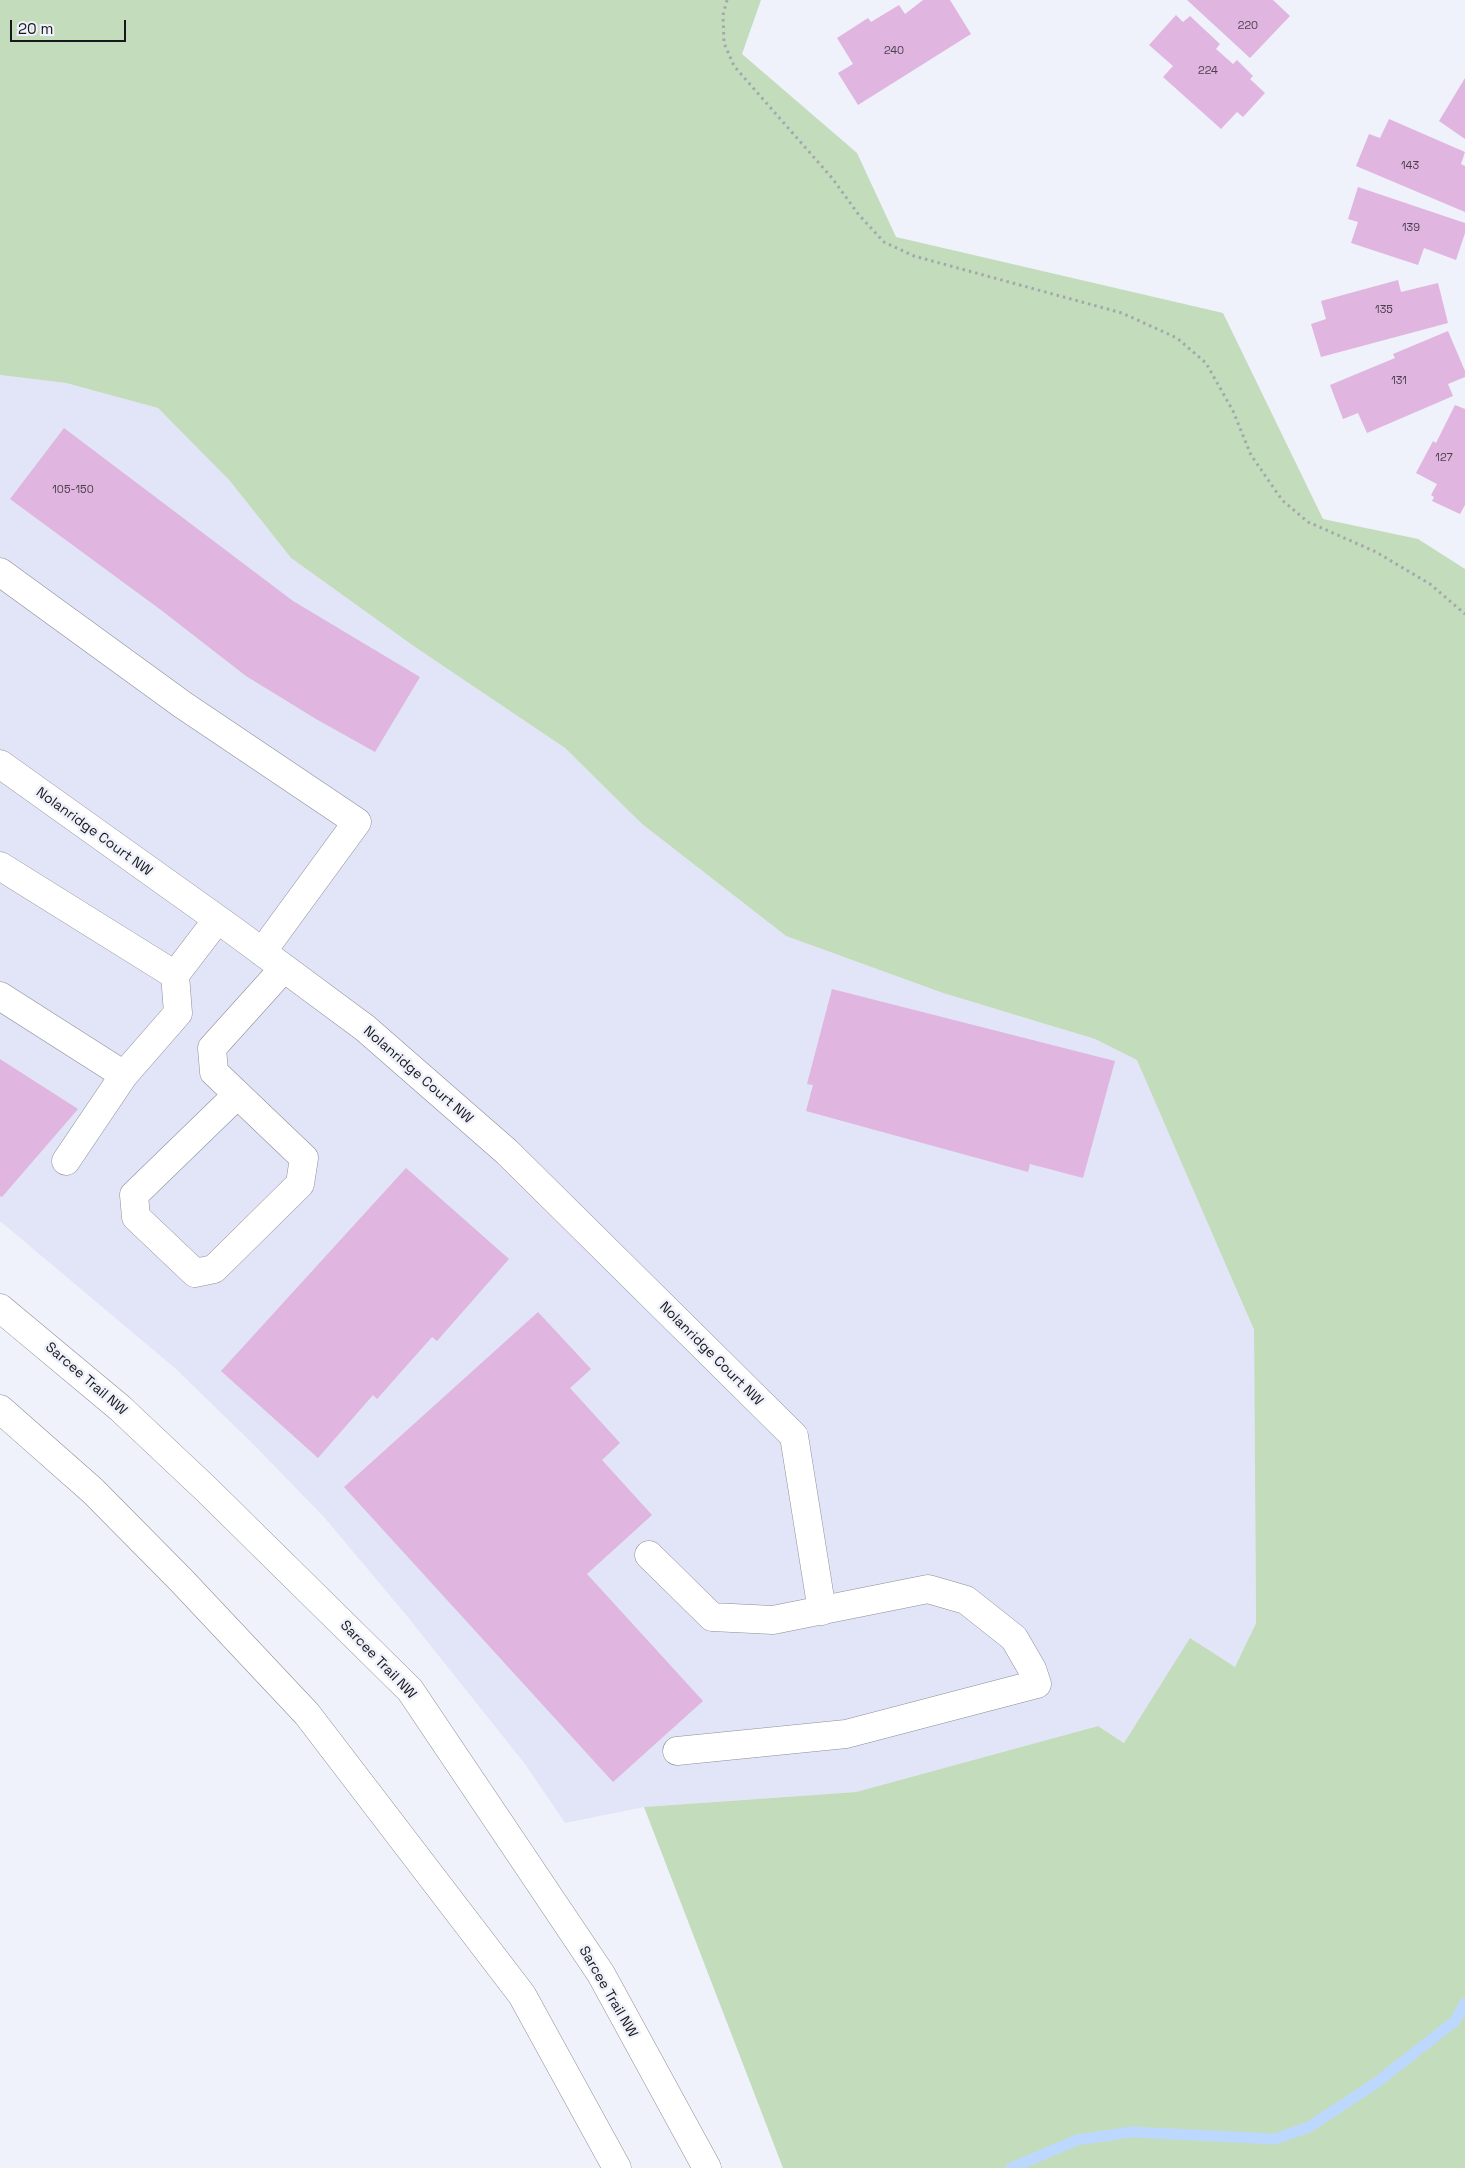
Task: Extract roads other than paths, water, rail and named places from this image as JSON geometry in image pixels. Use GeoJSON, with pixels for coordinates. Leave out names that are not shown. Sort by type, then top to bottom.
{"type":"FeatureCollection","features":[{"type":"Feature","properties":{"kind":"main road"},"geometry":{"type":"LineString","coordinates":[[0,572],[183,705],[357,822],[262,952]]}},
{"type":"Feature","properties":{"kind":"main road","name":"Nolanridge Court NW"},"geometry":{"type":"LineString","coordinates":[[0,764],[365,1028],[508,1152],[794,1436],[822,1611]]}},
{"type":"Feature","properties":{"kind":"main road"},"geometry":{"type":"LineString","coordinates":[[0,866],[175,975]]}},
{"type":"Feature","properties":{"kind":"main road"},"geometry":{"type":"LineString","coordinates":[[66,1161],[124,1075],[178,1013],[175,975],[217,920]]}},
{"type":"Feature","properties":{"kind":"main road"},"geometry":{"type":"LineString","coordinates":[[237,1095],[134,1195],[136,1217],[195,1274],[214,1269],[300,1184],[304,1158],[214,1072],[212,1048],[284,968]]}},
{"type":"Feature","properties":{"kind":"main road"},"geometry":{"type":"LineString","coordinates":[[0,996],[124,1075]]}},
{"type":"Feature","properties":{"kind":"main road","name":"Sarcee Trail NW"},"geometry":{"type":"LineString","coordinates":[[0,1308],[127,1415],[206,1489],[410,1690],[601,1974],[707,2168]]}},
{"type":"Feature","properties":{"kind":"main road"},"geometry":{"type":"LineString","coordinates":[[0,1409],[92,1491],[181,1580],[307,1714],[522,1995],[617,2168]]}},
{"type":"Feature","properties":{"kind":"main road"},"geometry":{"type":"LineString","coordinates":[[649,1556],[712,1617],[773,1620],[928,1589],[966,1600],[1014,1638],[1032,1669],[1037,1684],[846,1734],[677,1751]]}},
{"type":"Feature","properties":{"kind":"waterway"},"geometry":{"type":"LineString","coordinates":[[1011,2168],[1077,2140],[1131,2132],[1275,2139],[1309,2127],[1376,2083],[1455,2021],[1465,2003]]}}]}
